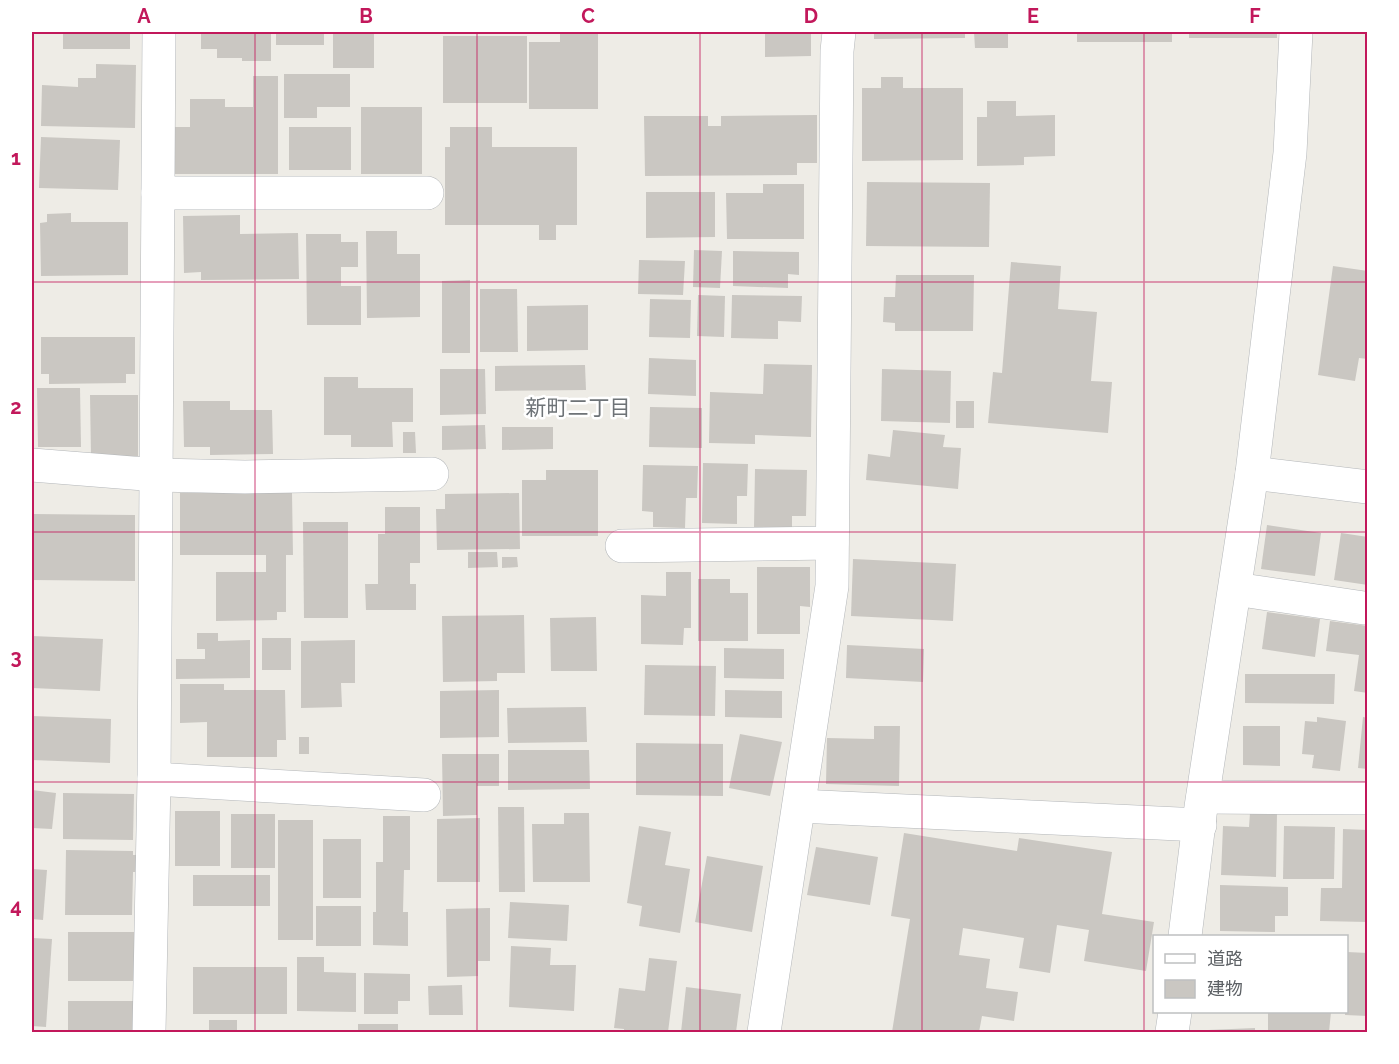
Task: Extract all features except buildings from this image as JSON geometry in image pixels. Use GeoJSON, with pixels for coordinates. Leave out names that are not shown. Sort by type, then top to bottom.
{"type":"FeatureCollection","features":[{"type":"Feature","properties":{"kind":"street"},"geometry":{"type":"LineString","coordinates":[[149,1032],[154,779],[159,32]]}},
{"type":"Feature","properties":{"kind":"street"},"geometry":{"type":"LineString","coordinates":[[764,1032],[832,586],[837,51],[840,32]]}},
{"type":"Feature","properties":{"kind":"street"},"geometry":{"type":"LineString","coordinates":[[1185,935],[1251,473],[1290,153],[1296,32]]}},
{"type":"Feature","properties":{"kind":"street"},"geometry":{"type":"LineString","coordinates":[[158,193],[427,193]]}},
{"type":"Feature","properties":{"kind":"street"},"geometry":{"type":"LineString","coordinates":[[32,465],[157,475],[246,477],[432,474]]}},
{"type":"Feature","properties":{"kind":"street"},"geometry":{"type":"LineString","coordinates":[[1251,473],[1368,487]]}},
{"type":"Feature","properties":{"kind":"street"},"geometry":{"type":"LineString","coordinates":[[622,546],[832,543]]}},
{"type":"Feature","properties":{"kind":"street"},"geometry":{"type":"LineString","coordinates":[[1235,589],[1364,609]]}},
{"type":"Feature","properties":{"kind":"street"},"geometry":{"type":"LineString","coordinates":[[154,779],[424,795]]}},
{"type":"Feature","properties":{"kind":"street"},"geometry":{"type":"LineString","coordinates":[[799,806],[1201,811],[1368,798]]}},
{"type":"Feature","properties":{"kind":"street"},"geometry":{"type":"LineString","coordinates":[[1172,1032],[1175,1013]]}},
{"type":"Feature","properties":{"kind":"district","name":"新町二丁目"},"geometry":{"type":"Point","coordinates":[578,407]}}]}
